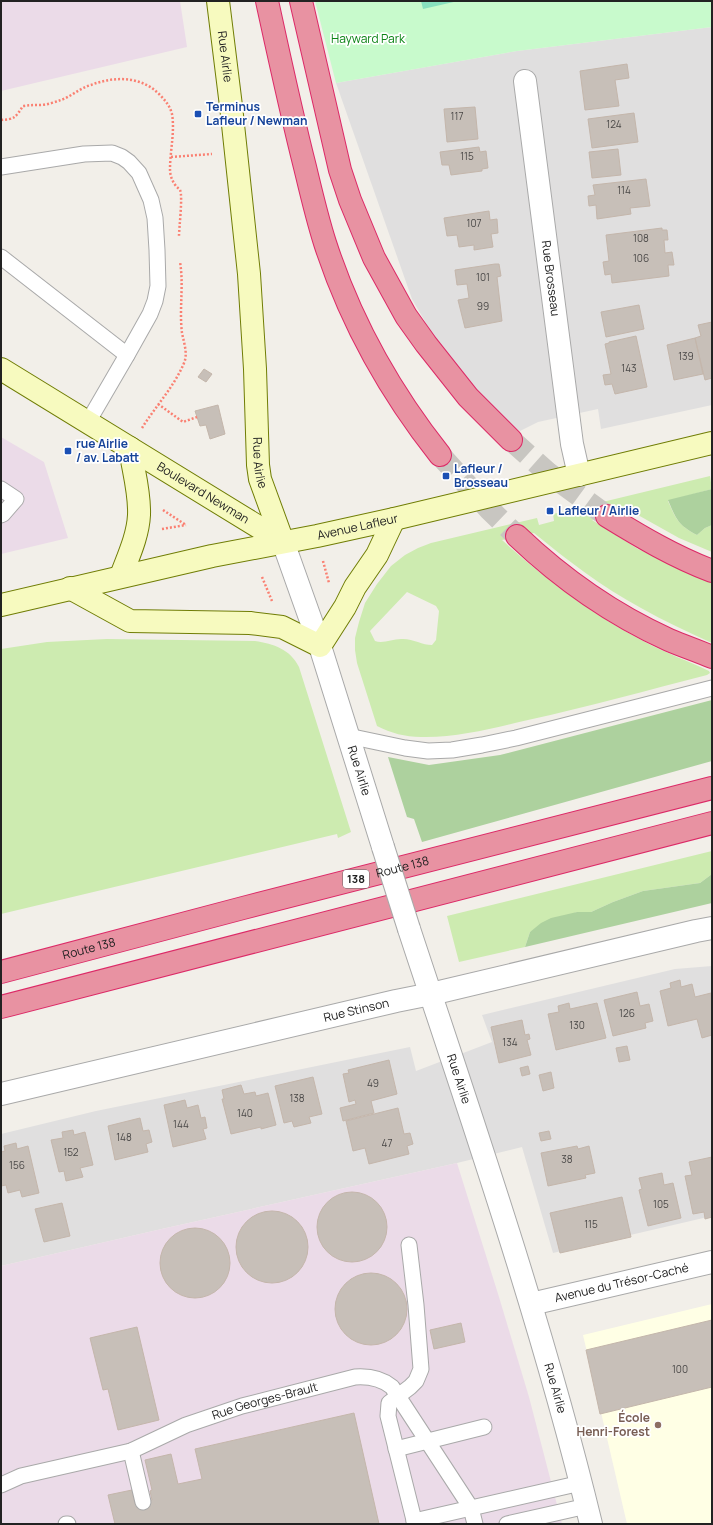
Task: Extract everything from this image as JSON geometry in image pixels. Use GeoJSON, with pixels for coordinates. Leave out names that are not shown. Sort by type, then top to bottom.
{"type":"FeatureCollection","features":[{"type":"Feature","properties":{"kind":"highway"},"geometry":{"type":"LineString","coordinates":[[267,1],[293,120],[312,195],[325,243],[338,278],[363,334],[390,383],[415,422],[440,456]]}},
{"type":"Feature","properties":{"kind":"highway"},"geometry":{"type":"LineString","coordinates":[[301,1],[340,170],[350,200],[374,258],[406,316],[426,344],[468,397],[511,440]]}},
{"type":"Feature","properties":{"kind":"highway"},"geometry":{"type":"LineString","coordinates":[[607,516],[673,554],[712,571]]}},
{"type":"Feature","properties":{"kind":"highway"},"geometry":{"type":"LineString","coordinates":[[517,536],[537,555],[565,577],[625,617],[669,640],[712,657]]}},
{"type":"Feature","properties":{"kind":"highway","name":"Route 138"},"geometry":{"type":"LineString","coordinates":[[1,972],[243,908],[712,788]]}},
{"type":"Feature","properties":{"kind":"highway"},"geometry":{"type":"LineString","coordinates":[[1,1007],[712,824]]}},
{"type":"Feature","properties":{"kind":"main road","name":"Rue Airlie"},"geometry":{"type":"LineString","coordinates":[[218,1],[249,274],[255,369],[258,465],[260,479],[283,542]]}},
{"type":"Feature","properties":{"kind":"main road","name":"Boulevard Newman"},"geometry":{"type":"LineString","coordinates":[[1,369],[283,542]]}},
{"type":"Feature","properties":{"kind":"main road","name":"Avenue Lafleur"},"geometry":{"type":"LineString","coordinates":[[1,605],[212,556],[394,519],[712,444]]}},
{"type":"Feature","properties":{"kind":"main road"},"geometry":{"type":"LineString","coordinates":[[121,576],[136,535],[139,516],[138,496],[130,448]]}},
{"type":"Feature","properties":{"kind":"main road"},"geometry":{"type":"LineString","coordinates":[[70,588],[130,621],[250,623],[282,627],[320,646],[345,607],[355,587],[377,555],[394,519]]}},
{"type":"Feature","properties":{"kind":"street","name":"Rue Brosseau"},"geometry":{"type":"LineString","coordinates":[[525,81],[572,444],[579,475]]}},
{"type":"Feature","properties":{"kind":"street","name":"Rue Airlie"},"geometry":{"type":"LineString","coordinates":[[283,542],[320,646],[409,929],[531,1304],[589,1515]]}},
{"type":"Feature","properties":{"kind":"street","name":"Rue Stinson"},"geometry":{"type":"LineString","coordinates":[[1,1094],[712,928]]}},
{"type":"Feature","properties":{"kind":"street","name":"Avenue du Trésor-Caché"},"geometry":{"type":"LineString","coordinates":[[531,1304],[712,1262]]}},
{"type":"Feature","properties":{"kind":"lane"},"geometry":{"type":"LineString","coordinates":[[1,167],[84,154],[112,153],[122,157],[139,172],[151,200],[155,218],[158,286],[155,300],[150,314],[128,355],[88,422]]}},
{"type":"Feature","properties":{"kind":"lane"},"geometry":{"type":"LineString","coordinates":[[1,257],[128,355]]}},
{"type":"Feature","properties":{"kind":"lane"},"geometry":{"type":"LineString","coordinates":[[1,489],[16,499],[4,514],[1,515]]}},
{"type":"Feature","properties":{"kind":"lane"},"geometry":{"type":"LineString","coordinates":[[348,736],[405,748],[428,751],[452,750],[516,738],[712,688]]}},
{"type":"Feature","properties":{"kind":"lane"},"geometry":{"type":"LineString","coordinates":[[409,1245],[421,1368],[416,1381],[399,1397],[389,1403],[388,1409],[396,1449],[415,1523],[471,1508],[581,1483]]}},
{"type":"Feature","properties":{"kind":"lane","name":"Rue Georges-Brault"},"geometry":{"type":"LineString","coordinates":[[1,1485],[21,1476],[131,1451],[186,1426],[242,1406],[364,1376],[374,1377],[392,1386],[471,1508],[475,1524]]}},
{"type":"Feature","properties":{"kind":"lane"},"geometry":{"type":"LineString","coordinates":[[396,1449],[484,1427]]}},
{"type":"Feature","properties":{"kind":"lane"},"geometry":{"type":"LineString","coordinates":[[131,1451],[143,1502]]}},
{"type":"Feature","properties":{"kind":"lane"},"geometry":{"type":"LineString","coordinates":[[507,1524],[589,1515]]}},
{"type":"Feature","properties":{"kind":"path"},"geometry":{"type":"LineString","coordinates":[[171,157],[203,155]]}},
{"type":"Feature","properties":{"kind":"path"},"geometry":{"type":"LineString","coordinates":[[158,404],[183,422],[197,417]]}},
{"type":"Feature","properties":{"kind":"path"},"geometry":{"type":"LineString","coordinates":[[160,529],[186,525],[162,510]]}},
{"type":"Feature","properties":{"kind":"path"},"geometry":{"type":"LineString","coordinates":[[320,566],[324,565]]}},
{"type":"Feature","properties":{"kind":"path"},"geometry":{"type":"LineString","coordinates":[[262,577],[275,606]]}},
{"type":"Feature","properties":{"kind":"shaded area"},"geometry":{"type":"Polygon","coordinates":[[[1,1],[180,1],[187,47],[1,91],[1,1]]]}},
{"type":"Feature","properties":{"kind":"shaded area"},"geometry":{"type":"Polygon","coordinates":[[[712,27],[712,405],[601,429],[598,409],[538,422],[520,431],[468,395],[412,299],[336,83],[517,51],[712,27]]]}},
{"type":"Feature","properties":{"kind":"shaded area"},"geometry":{"type":"Polygon","coordinates":[[[1,437],[44,462],[68,538],[1,554],[1,437]]]}},
{"type":"Feature","properties":{"kind":"shaded area"},"geometry":{"type":"Polygon","coordinates":[[[712,966],[712,1216],[553,1253],[522,1147],[1,1266],[1,1134],[96,1111],[410,1047],[416,1071],[492,1042],[482,1015],[675,969],[712,966]]]}},
{"type":"Feature","properties":{"kind":"shaded area"},"geometry":{"type":"Polygon","coordinates":[[[457,1163],[529,1397],[562,1524],[1,1524],[1,1266],[457,1163]]]}},
{"type":"Feature","properties":{"kind":"shaded area","name":"École Henri-Forest"},"geometry":{"type":"Polygon","coordinates":[[[712,1304],[712,1524],[627,1524],[583,1335],[712,1304]]]}},
{"type":"Feature","properties":{"kind":"green space","name":"Hayward Park"},"geometry":{"type":"Polygon","coordinates":[[[315,1],[712,1],[712,27],[517,51],[336,83],[315,1]]]}},
{"type":"Feature","properties":{"kind":"green space"},"geometry":{"type":"Polygon","coordinates":[[[421,1],[458,1],[423,9],[421,1]]]}},
{"type":"Feature","properties":{"kind":"green space"},"geometry":{"type":"Polygon","coordinates":[[[710,476],[712,489],[668,501],[678,521],[697,535],[705,528],[712,525],[712,552],[679,538],[629,510],[592,520],[638,549],[712,583],[712,643],[658,617],[612,591],[572,563],[534,533],[502,540],[535,569],[588,608],[645,642],[709,671],[710,673],[573,710],[461,734],[434,737],[409,736],[393,733],[377,726],[357,663],[355,638],[365,603],[391,566],[405,555],[431,543],[537,518],[539,525],[554,521],[553,514],[710,476]],[[407,592],[370,631],[375,641],[378,642],[405,639],[432,645],[436,640],[439,611],[436,606],[407,592]]]}},
{"type":"Feature","properties":{"kind":"green space"},"geometry":{"type":"Polygon","coordinates":[[[712,489],[712,525],[705,528],[697,535],[678,521],[668,500],[712,489]]]}},
{"type":"Feature","properties":{"kind":"green space"},"geometry":{"type":"Polygon","coordinates":[[[107,639],[255,641],[281,648],[291,656],[299,667],[351,832],[338,838],[337,834],[1,914],[1,649],[47,642],[107,639]]]}},
{"type":"Feature","properties":{"kind":"green space"},"geometry":{"type":"Polygon","coordinates":[[[712,700],[712,761],[422,842],[414,819],[407,817],[388,757],[429,765],[500,755],[712,700]]]}},
{"type":"Feature","properties":{"kind":"green space"},"geometry":{"type":"Polygon","coordinates":[[[712,851],[712,874],[700,883],[643,891],[591,912],[577,912],[530,932],[525,947],[459,962],[447,916],[712,851]]]}},
{"type":"Feature","properties":{"kind":"green space"},"geometry":{"type":"Polygon","coordinates":[[[712,874],[712,903],[525,947],[530,932],[541,923],[551,918],[577,912],[591,912],[643,891],[700,883],[712,874]]]}},
{"type":"Feature","properties":{"kind":"building"},"geometry":{"type":"Polygon","coordinates":[[[627,64],[629,78],[615,80],[619,106],[585,110],[580,71],[627,64]]]}},
{"type":"Feature","properties":{"kind":"building"},"geometry":{"type":"Polygon","coordinates":[[[475,107],[478,139],[447,142],[444,109],[475,107]]]}},
{"type":"Feature","properties":{"kind":"building"},"geometry":{"type":"Polygon","coordinates":[[[634,113],[638,142],[592,148],[588,119],[634,113]]]}},
{"type":"Feature","properties":{"kind":"building"},"geometry":{"type":"Polygon","coordinates":[[[479,147],[480,152],[486,151],[488,168],[482,169],[482,171],[451,175],[449,165],[442,165],[440,152],[479,147]]]}},
{"type":"Feature","properties":{"kind":"building"},"geometry":{"type":"Polygon","coordinates":[[[618,149],[621,175],[592,178],[589,152],[618,149]]]}},
{"type":"Feature","properties":{"kind":"building"},"geometry":{"type":"Polygon","coordinates":[[[646,179],[650,206],[630,208],[631,214],[597,219],[596,205],[589,206],[588,196],[595,195],[593,185],[646,179]]]}},
{"type":"Feature","properties":{"kind":"building"},"geometry":{"type":"Polygon","coordinates":[[[489,211],[490,220],[497,219],[498,233],[491,234],[493,247],[474,250],[474,245],[459,247],[457,235],[447,236],[444,218],[489,211]]]}},
{"type":"Feature","properties":{"kind":"building"},"geometry":{"type":"Polygon","coordinates":[[[662,228],[662,230],[667,230],[668,240],[664,240],[665,253],[672,252],[674,265],[668,265],[669,276],[612,283],[611,274],[605,275],[603,262],[609,261],[606,235],[662,228]]]}},
{"type":"Feature","properties":{"kind":"building"},"geometry":{"type":"Polygon","coordinates":[[[499,264],[501,276],[497,277],[502,321],[465,328],[458,300],[469,298],[467,284],[457,285],[455,270],[499,264]]]}},
{"type":"Feature","properties":{"kind":"building"},"geometry":{"type":"Polygon","coordinates":[[[639,305],[644,329],[606,337],[601,312],[639,305]]]}},
{"type":"Feature","properties":{"kind":"building"},"geometry":{"type":"Polygon","coordinates":[[[712,322],[712,378],[705,380],[695,338],[701,336],[698,325],[712,322]]]}},
{"type":"Feature","properties":{"kind":"building"},"geometry":{"type":"Polygon","coordinates":[[[636,336],[647,387],[615,394],[612,384],[605,385],[603,375],[611,374],[605,344],[636,336]]]}},
{"type":"Feature","properties":{"kind":"building"},"geometry":{"type":"Polygon","coordinates":[[[695,338],[703,374],[674,380],[667,345],[695,338]]]}},
{"type":"Feature","properties":{"kind":"building"},"geometry":{"type":"Polygon","coordinates":[[[204,369],[212,374],[206,382],[198,377],[204,369]]]}},
{"type":"Feature","properties":{"kind":"building"},"geometry":{"type":"Polygon","coordinates":[[[218,405],[225,434],[210,439],[206,425],[200,426],[195,411],[218,405]]]}},
{"type":"Feature","properties":{"kind":"building"},"geometry":{"type":"Polygon","coordinates":[[[680,980],[681,987],[692,984],[695,997],[711,993],[712,1035],[702,1038],[697,1019],[668,1026],[660,991],[671,988],[670,983],[680,980]]]}},
{"type":"Feature","properties":{"kind":"building"},"geometry":{"type":"Polygon","coordinates":[[[637,992],[640,1006],[649,1004],[653,1021],[645,1023],[646,1028],[613,1036],[604,1000],[637,992]]]}},
{"type":"Feature","properties":{"kind":"building"},"geometry":{"type":"Polygon","coordinates":[[[569,1003],[570,1009],[597,1003],[606,1038],[556,1050],[548,1014],[559,1012],[558,1006],[569,1003]]]}},
{"type":"Feature","properties":{"kind":"building"},"geometry":{"type":"Polygon","coordinates":[[[522,1020],[525,1035],[529,1034],[530,1039],[527,1040],[531,1055],[499,1063],[491,1027],[522,1020]]]}},
{"type":"Feature","properties":{"kind":"building"},"geometry":{"type":"Polygon","coordinates":[[[627,1046],[630,1060],[619,1062],[616,1048],[627,1046]]]}},
{"type":"Feature","properties":{"kind":"building"},"geometry":{"type":"Polygon","coordinates":[[[389,1060],[397,1094],[371,1101],[374,1113],[343,1121],[340,1108],[356,1104],[355,1100],[349,1102],[343,1074],[349,1073],[348,1070],[389,1060]]]}},
{"type":"Feature","properties":{"kind":"building"},"geometry":{"type":"Polygon","coordinates":[[[528,1066],[530,1074],[522,1076],[520,1068],[528,1066]]]}},
{"type":"Feature","properties":{"kind":"building"},"geometry":{"type":"Polygon","coordinates":[[[551,1072],[554,1088],[543,1091],[539,1075],[551,1072]]]}},
{"type":"Feature","properties":{"kind":"building"},"geometry":{"type":"Polygon","coordinates":[[[313,1077],[322,1114],[309,1117],[311,1123],[294,1127],[292,1121],[284,1123],[275,1086],[313,1077]]]}},
{"type":"Feature","properties":{"kind":"building"},"geometry":{"type":"Polygon","coordinates":[[[241,1085],[244,1094],[255,1092],[256,1096],[268,1093],[276,1125],[231,1134],[222,1099],[224,1099],[222,1090],[241,1085]]]}},
{"type":"Feature","properties":{"kind":"building"},"geometry":{"type":"Polygon","coordinates":[[[185,1100],[187,1108],[198,1105],[201,1118],[205,1117],[207,1128],[203,1129],[206,1139],[173,1147],[164,1105],[185,1100]]]}},
{"type":"Feature","properties":{"kind":"building"},"geometry":{"type":"Polygon","coordinates":[[[398,1108],[404,1134],[410,1133],[413,1144],[407,1146],[409,1154],[369,1164],[365,1148],[353,1151],[346,1121],[398,1108]]]}},
{"type":"Feature","properties":{"kind":"building"},"geometry":{"type":"Polygon","coordinates":[[[140,1118],[143,1131],[149,1130],[152,1142],[146,1144],[148,1152],[115,1160],[108,1126],[140,1118]]]}},
{"type":"Feature","properties":{"kind":"building"},"geometry":{"type":"Polygon","coordinates":[[[73,1130],[74,1135],[85,1132],[93,1165],[80,1168],[83,1177],[66,1181],[64,1171],[59,1172],[51,1140],[63,1138],[62,1132],[73,1130]]]}},
{"type":"Feature","properties":{"kind":"building"},"geometry":{"type":"Polygon","coordinates":[[[549,1131],[551,1139],[541,1141],[539,1133],[549,1131]]]}},
{"type":"Feature","properties":{"kind":"building"},"geometry":{"type":"Polygon","coordinates":[[[16,1143],[17,1149],[28,1146],[39,1193],[22,1197],[20,1190],[8,1193],[6,1185],[1,1186],[1,1152],[5,1151],[4,1146],[16,1143]]]}},
{"type":"Feature","properties":{"kind":"building"},"geometry":{"type":"Polygon","coordinates":[[[577,1146],[578,1149],[589,1146],[595,1173],[585,1175],[586,1178],[548,1186],[541,1153],[577,1146]]]}},
{"type":"Feature","properties":{"kind":"building"},"geometry":{"type":"Polygon","coordinates":[[[712,1157],[712,1217],[705,1219],[704,1212],[693,1214],[685,1176],[692,1175],[689,1162],[712,1157]]]}},
{"type":"Feature","properties":{"kind":"building"},"geometry":{"type":"Polygon","coordinates":[[[662,1173],[664,1185],[673,1183],[681,1218],[648,1226],[639,1190],[642,1189],[639,1178],[662,1173]]]}},
{"type":"Feature","properties":{"kind":"building"},"geometry":{"type":"Polygon","coordinates":[[[345,1192],[359,1192],[372,1198],[381,1207],[385,1213],[387,1227],[385,1241],[377,1252],[366,1260],[359,1262],[345,1262],[338,1260],[327,1252],[319,1241],[317,1234],[317,1220],[319,1213],[327,1202],[338,1194],[345,1192]]]}},
{"type":"Feature","properties":{"kind":"building"},"geometry":{"type":"Polygon","coordinates":[[[622,1197],[631,1237],[560,1253],[550,1213],[622,1197]]]}},
{"type":"Feature","properties":{"kind":"building"},"geometry":{"type":"Polygon","coordinates":[[[62,1203],[70,1236],[44,1242],[35,1209],[62,1203]]]}},
{"type":"Feature","properties":{"kind":"building"},"geometry":{"type":"Polygon","coordinates":[[[272,1211],[292,1217],[302,1227],[308,1247],[302,1267],[292,1277],[272,1283],[252,1277],[242,1267],[236,1247],[242,1227],[252,1217],[272,1211]]]}},
{"type":"Feature","properties":{"kind":"building"},"geometry":{"type":"Polygon","coordinates":[[[188,1228],[202,1228],[215,1233],[225,1243],[230,1256],[230,1270],[225,1283],[215,1293],[202,1298],[188,1298],[175,1293],[165,1283],[160,1270],[160,1256],[165,1243],[175,1233],[188,1228]]]}},
{"type":"Feature","properties":{"kind":"building"},"geometry":{"type":"Polygon","coordinates":[[[371,1273],[391,1279],[401,1289],[407,1309],[401,1329],[391,1339],[371,1345],[351,1339],[341,1329],[335,1309],[341,1289],[351,1279],[371,1273]]]}},
{"type":"Feature","properties":{"kind":"building"},"geometry":{"type":"Polygon","coordinates":[[[712,1320],[712,1387],[600,1414],[586,1350],[712,1320]]]}},
{"type":"Feature","properties":{"kind":"building"},"geometry":{"type":"Polygon","coordinates":[[[461,1323],[465,1342],[434,1349],[430,1330],[461,1323]]]}},
{"type":"Feature","properties":{"kind":"building"},"geometry":{"type":"Polygon","coordinates":[[[137,1327],[159,1420],[118,1430],[108,1389],[103,1390],[90,1338],[137,1327]]]}},
{"type":"Feature","properties":{"kind":"building"},"geometry":{"type":"Polygon","coordinates":[[[354,1413],[379,1524],[115,1524],[108,1495],[132,1490],[135,1504],[152,1500],[150,1491],[152,1490],[145,1460],[171,1454],[178,1484],[202,1479],[195,1449],[354,1413]]]}},
{"type":"Feature","properties":{"kind":"tunnel"},"geometry":{"type":"LineString","coordinates":[[511,440],[548,473],[607,516]]}},
{"type":"Feature","properties":{"kind":"tunnel"},"geometry":{"type":"LineString","coordinates":[[440,455],[490,510],[517,536]]}},
{"type":"Feature","properties":{"kind":"place","name":"Terminus Lafleur / Newman"},"geometry":{"type":"Point","coordinates":[198,114]}},
{"type":"Feature","properties":{"kind":"place","name":"rue Airlie / av. Labatt"},"geometry":{"type":"Point","coordinates":[68,451]}},
{"type":"Feature","properties":{"kind":"place","name":"Lafleur / Brosseau"},"geometry":{"type":"Point","coordinates":[446,476]}},
{"type":"Feature","properties":{"kind":"place","name":"Lafleur / Airlie"},"geometry":{"type":"Point","coordinates":[550,511]}},
{"type":"Feature","properties":{"kind":"place","name":"École Henri-Forest"},"geometry":{"type":"Point","coordinates":[658,1425]}}]}
